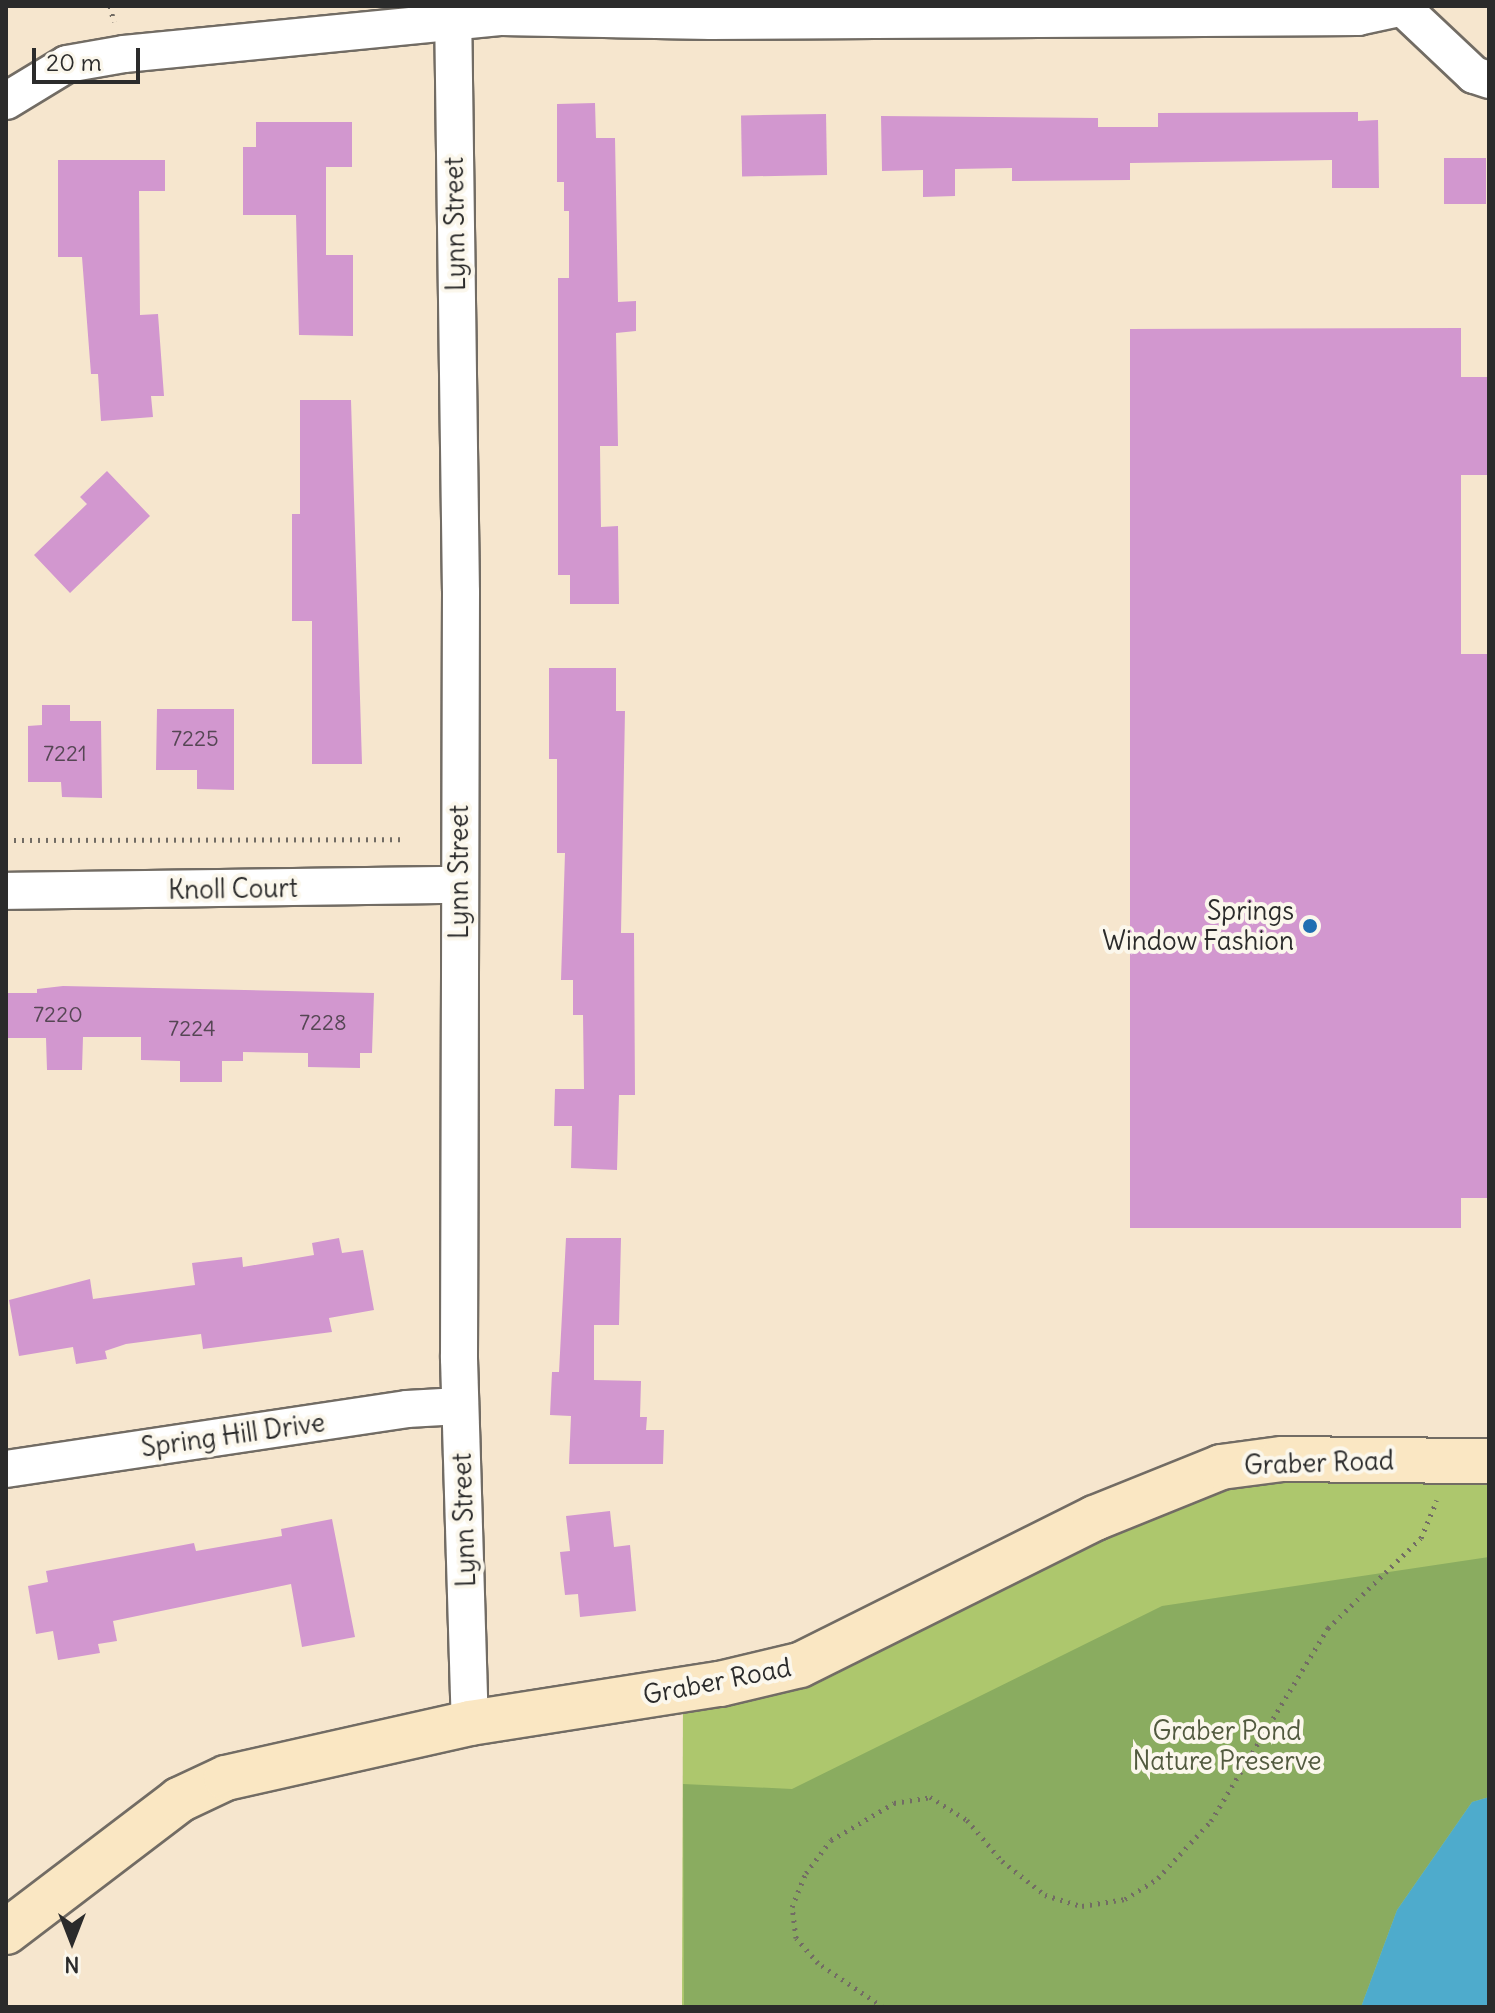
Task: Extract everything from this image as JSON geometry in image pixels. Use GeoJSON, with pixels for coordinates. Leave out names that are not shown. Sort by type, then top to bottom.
{"type":"FeatureCollection","features":[{"type":"Feature","properties":{"kind":"street"},"geometry":{"type":"LineString","coordinates":[[6,101],[67,64],[452,13],[1030,12],[1358,17],[1407,8],[1474,75],[1489,80]]}},
{"type":"Feature","properties":{"kind":"street","name":"Lynn Street"},"geometry":{"type":"LineString","coordinates":[[452,13],[461,592],[460,1406],[470,1723]]}},
{"type":"Feature","properties":{"kind":"street","name":"Knoll Court"},"geometry":{"type":"LineString","coordinates":[[6,891],[459,885]]}},
{"type":"Feature","properties":{"kind":"street","name":"Spring Hill Drive"},"geometry":{"type":"LineString","coordinates":[[6,1469],[407,1409],[460,1406]]}},
{"type":"Feature","properties":{"kind":"street","name":"Graber Road"},"geometry":{"type":"LineString","coordinates":[[6,1932],[179,1800],[226,1778],[470,1723],[720,1684],[800,1665],[1095,1518],[1221,1467],[1282,1459],[1489,1461]]}},
{"type":"Feature","properties":{"kind":"path"},"geometry":{"type":"LineString","coordinates":[[6,840],[406,839]]}},
{"type":"Feature","properties":{"kind":"path"},"geometry":{"type":"LineString","coordinates":[[883,2007],[818,1963],[796,1938],[792,1907],[806,1873],[831,1840],[894,1803],[930,1797],[967,1820],[1016,1874],[1054,1899],[1082,1906],[1125,1899],[1141,1889],[1211,1821],[1328,1628],[1431,1524],[1437,1501],[1437,1461]]}},
{"type":"Feature","properties":{"kind":"green space","name":"Graber Pond Nature Preserve"},"geometry":{"type":"Polygon","coordinates":[[[1489,1461],[1489,2007],[682,2007],[683,1690],[1221,1467],[1489,1461]]]}},
{"type":"Feature","properties":{"kind":"green space","name":"Graber Pond Nature Preserve"},"geometry":{"type":"Polygon","coordinates":[[[1489,1557],[1489,1797],[1472,1802],[1397,1910],[1361,2007],[684,2007],[683,1784],[792,1789],[1162,1606],[1489,1557]]]}},
{"type":"Feature","properties":{"kind":"water"},"geometry":{"type":"Polygon","coordinates":[[[1489,1797],[1489,2007],[1361,2007],[1397,1910],[1472,1802],[1489,1797]]]}},
{"type":"Feature","properties":{"kind":"building"},"geometry":{"type":"Polygon","coordinates":[[[595,103],[596,138],[615,138],[618,302],[636,301],[636,331],[616,333],[618,446],[600,446],[601,527],[618,526],[619,604],[570,604],[570,575],[558,575],[558,278],[569,278],[569,211],[564,211],[564,182],[557,182],[557,104],[595,103]]]}},
{"type":"Feature","properties":{"kind":"building"},"geometry":{"type":"Polygon","coordinates":[[[1358,112],[1358,121],[1378,120],[1379,188],[1332,188],[1332,160],[1130,163],[1130,180],[1012,181],[1012,168],[955,169],[955,196],[923,197],[923,170],[882,171],[881,116],[1098,118],[1098,127],[1158,127],[1158,113],[1358,112]]]}},
{"type":"Feature","properties":{"kind":"building"},"geometry":{"type":"Polygon","coordinates":[[[826,114],[827,175],[742,176],[741,115],[826,114]]]}},
{"type":"Feature","properties":{"kind":"building"},"geometry":{"type":"Polygon","coordinates":[[[256,122],[352,122],[352,167],[326,167],[326,255],[353,255],[353,336],[299,335],[296,215],[243,215],[243,147],[256,147],[256,122]]]}},
{"type":"Feature","properties":{"kind":"building"},"geometry":{"type":"Polygon","coordinates":[[[1444,158],[1486,158],[1486,204],[1444,204],[1444,158]]]}},
{"type":"Feature","properties":{"kind":"building"},"geometry":{"type":"Polygon","coordinates":[[[58,160],[165,160],[165,191],[139,191],[140,315],[158,314],[164,396],[151,396],[153,417],[101,421],[98,374],[91,374],[82,257],[58,257],[58,160]]]}},
{"type":"Feature","properties":{"kind":"building","name":"Springs Window Fashion"},"geometry":{"type":"Polygon","coordinates":[[[1461,328],[1461,377],[1489,377],[1489,475],[1461,475],[1461,654],[1489,654],[1489,1198],[1461,1198],[1461,1228],[1130,1228],[1130,329],[1461,328]]]}},
{"type":"Feature","properties":{"kind":"building"},"geometry":{"type":"Polygon","coordinates":[[[300,400],[351,400],[362,764],[312,764],[312,621],[292,621],[292,514],[300,514],[300,400]]]}},
{"type":"Feature","properties":{"kind":"building"},"geometry":{"type":"Polygon","coordinates":[[[107,471],[150,516],[70,593],[34,555],[87,504],[80,497],[107,471]]]}},
{"type":"Feature","properties":{"kind":"building"},"geometry":{"type":"Polygon","coordinates":[[[549,668],[616,668],[616,711],[625,711],[621,933],[634,933],[635,1095],[619,1095],[617,1170],[571,1168],[572,1126],[554,1126],[555,1089],[584,1089],[583,1015],[573,1015],[573,980],[561,980],[565,853],[557,853],[557,759],[549,759],[549,668]]]}},
{"type":"Feature","properties":{"kind":"building"},"geometry":{"type":"Polygon","coordinates":[[[42,705],[70,705],[70,721],[101,721],[102,798],[62,797],[61,782],[28,782],[28,726],[42,725],[42,705]]]}},
{"type":"Feature","properties":{"kind":"building"},"geometry":{"type":"Polygon","coordinates":[[[157,709],[234,709],[234,790],[197,789],[197,770],[156,770],[157,709]]]}},
{"type":"Feature","properties":{"kind":"building"},"geometry":{"type":"Polygon","coordinates":[[[63,986],[374,993],[372,1053],[360,1053],[360,1068],[308,1067],[308,1053],[243,1052],[243,1061],[222,1061],[222,1082],[180,1082],[180,1061],[141,1060],[141,1037],[83,1037],[82,1070],[47,1070],[46,1038],[6,1038],[6,993],[37,993],[37,989],[63,986]]]}},
{"type":"Feature","properties":{"kind":"building"},"geometry":{"type":"Polygon","coordinates":[[[339,1238],[342,1253],[363,1250],[374,1310],[329,1318],[332,1332],[203,1349],[201,1334],[126,1344],[105,1351],[107,1359],[76,1364],[73,1347],[19,1356],[9,1300],[90,1279],[93,1299],[195,1285],[192,1263],[242,1257],[243,1267],[314,1255],[312,1243],[339,1238]]]}},
{"type":"Feature","properties":{"kind":"building"},"geometry":{"type":"Polygon","coordinates":[[[566,1238],[621,1238],[619,1325],[594,1325],[594,1380],[641,1381],[640,1417],[647,1417],[646,1430],[664,1430],[663,1464],[569,1464],[571,1416],[550,1415],[552,1372],[559,1372],[566,1238]]]}},
{"type":"Feature","properties":{"kind":"building"},"geometry":{"type":"Polygon","coordinates":[[[610,1511],[614,1547],[630,1545],[636,1611],[580,1617],[578,1594],[565,1595],[560,1552],[570,1551],[566,1516],[610,1511]]]}},
{"type":"Feature","properties":{"kind":"building"},"geometry":{"type":"Polygon","coordinates":[[[332,1519],[355,1637],[302,1647],[291,1584],[113,1621],[117,1641],[98,1644],[100,1653],[58,1660],[53,1631],[36,1634],[28,1586],[48,1582],[46,1571],[194,1543],[196,1551],[282,1536],[281,1529],[332,1519]]]}},
{"type":"Feature","properties":{"kind":"place","name":"Springs Window Fashion"},"geometry":{"type":"Point","coordinates":[1310,926]}}]}
